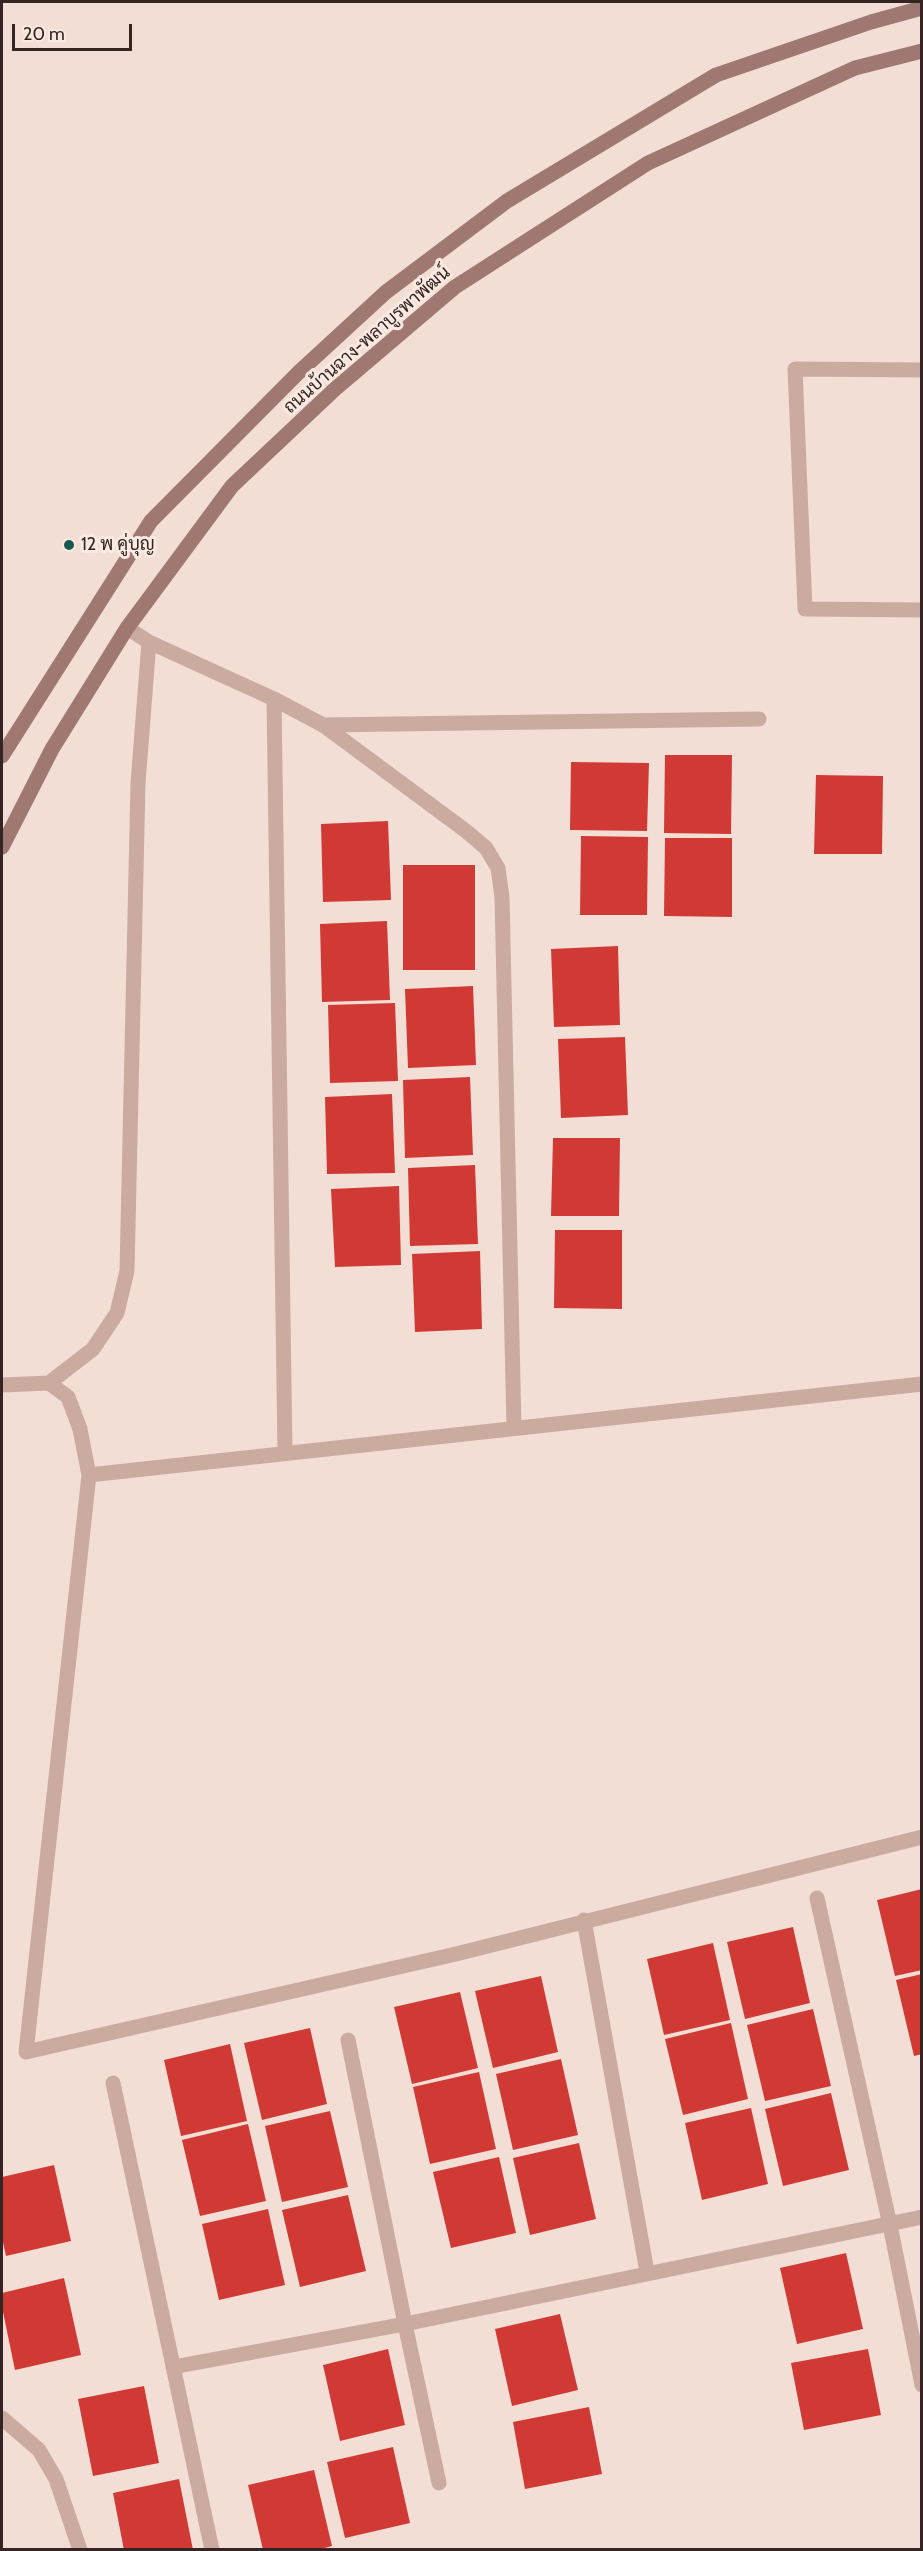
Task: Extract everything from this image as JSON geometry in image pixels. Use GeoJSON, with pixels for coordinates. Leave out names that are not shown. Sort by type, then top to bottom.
{"type":"FeatureCollection","features":[{"type":"Feature","properties":{"kind":"street","name":"ถนนบ้านฉาง-พลาบูรพาพัฒน์"},"geometry":{"type":"LineString","coordinates":[[2,756],[151,520],[298,372],[386,292],[507,201],[716,75],[871,22],[921,8]]}},
{"type":"Feature","properties":{"kind":"street","name":"ถนนบ้านฉาง-พลาบูรพาพัฒน์"},"geometry":{"type":"LineString","coordinates":[[2,847],[52,749],[127,628],[232,486],[335,389],[455,287],[648,163],[855,68],[921,51]]}},
{"type":"Feature","properties":{"kind":"street"},"geometry":{"type":"LineString","coordinates":[[921,370],[795,369],[805,609],[921,610]]}},
{"type":"Feature","properties":{"kind":"street"},"geometry":{"type":"LineString","coordinates":[[127,628],[149,642],[274,699],[323,725],[466,831],[486,848],[498,868],[502,897],[514,1427]]}},
{"type":"Feature","properties":{"kind":"street"},"geometry":{"type":"LineString","coordinates":[[2,1385],[49,1383],[93,1349],[117,1313],[127,1271],[138,783],[149,642]]}},
{"type":"Feature","properties":{"kind":"street"},"geometry":{"type":"LineString","coordinates":[[274,699],[285,1452]]}},
{"type":"Feature","properties":{"kind":"street"},"geometry":{"type":"LineString","coordinates":[[323,725],[759,719]]}},
{"type":"Feature","properties":{"kind":"street"},"geometry":{"type":"LineString","coordinates":[[49,1383],[68,1397],[80,1429],[89,1475],[26,2052],[456,1954],[921,1837]]}},
{"type":"Feature","properties":{"kind":"street"},"geometry":{"type":"LineString","coordinates":[[89,1475],[921,1384]]}},
{"type":"Feature","properties":{"kind":"street"},"geometry":{"type":"LineString","coordinates":[[817,1898],[890,2225],[921,2385]]}},
{"type":"Feature","properties":{"kind":"street"},"geometry":{"type":"LineString","coordinates":[[584,1920],[647,2272]]}},
{"type":"Feature","properties":{"kind":"street"},"geometry":{"type":"LineString","coordinates":[[348,2040],[439,2483]]}},
{"type":"Feature","properties":{"kind":"street"},"geometry":{"type":"LineString","coordinates":[[113,2083],[212,2550]]}},
{"type":"Feature","properties":{"kind":"street"},"geometry":{"type":"LineString","coordinates":[[173,2367],[405,2324],[921,2217]]}},
{"type":"Feature","properties":{"kind":"street"},"geometry":{"type":"LineString","coordinates":[[2,2418],[39,2450],[56,2479],[81,2550]]}},
{"type":"Feature","properties":{"kind":"building"},"geometry":{"type":"Polygon","coordinates":[[[665,755],[732,755],[731,834],[664,833],[665,755]]]}},
{"type":"Feature","properties":{"kind":"building"},"geometry":{"type":"Polygon","coordinates":[[[571,762],[649,763],[647,831],[570,830],[571,762]]]}},
{"type":"Feature","properties":{"kind":"building"},"geometry":{"type":"Polygon","coordinates":[[[816,775],[883,776],[882,854],[814,854],[816,775]]]}},
{"type":"Feature","properties":{"kind":"building"},"geometry":{"type":"Polygon","coordinates":[[[388,821],[391,900],[323,902],[321,824],[388,821]]]}},
{"type":"Feature","properties":{"kind":"building"},"geometry":{"type":"Polygon","coordinates":[[[581,836],[648,837],[647,915],[580,915],[581,836]]]}},
{"type":"Feature","properties":{"kind":"building"},"geometry":{"type":"Polygon","coordinates":[[[665,838],[732,838],[732,917],[664,916],[665,838]]]}},
{"type":"Feature","properties":{"kind":"building"},"geometry":{"type":"Polygon","coordinates":[[[403,865],[475,865],[475,970],[403,970],[403,865]]]}},
{"type":"Feature","properties":{"kind":"building"},"geometry":{"type":"Polygon","coordinates":[[[387,921],[390,1000],[322,1002],[320,924],[387,921]]]}},
{"type":"Feature","properties":{"kind":"building"},"geometry":{"type":"Polygon","coordinates":[[[618,946],[620,1025],[554,1027],[551,949],[618,946]]]}},
{"type":"Feature","properties":{"kind":"building"},"geometry":{"type":"Polygon","coordinates":[[[473,986],[476,1065],[408,1068],[405,989],[473,986]]]}},
{"type":"Feature","properties":{"kind":"building"},"geometry":{"type":"Polygon","coordinates":[[[395,1003],[398,1081],[330,1083],[328,1005],[395,1003]]]}},
{"type":"Feature","properties":{"kind":"building"},"geometry":{"type":"Polygon","coordinates":[[[625,1037],[628,1115],[561,1118],[558,1039],[625,1037]]]}},
{"type":"Feature","properties":{"kind":"building"},"geometry":{"type":"Polygon","coordinates":[[[470,1077],[473,1155],[405,1158],[403,1080],[470,1077]]]}},
{"type":"Feature","properties":{"kind":"building"},"geometry":{"type":"Polygon","coordinates":[[[392,1094],[395,1173],[327,1174],[325,1097],[392,1094]]]}},
{"type":"Feature","properties":{"kind":"building"},"geometry":{"type":"Polygon","coordinates":[[[553,1138],[620,1138],[619,1216],[551,1216],[553,1138]]]}},
{"type":"Feature","properties":{"kind":"building"},"geometry":{"type":"Polygon","coordinates":[[[475,1165],[478,1244],[410,1246],[408,1168],[475,1165]]]}},
{"type":"Feature","properties":{"kind":"building"},"geometry":{"type":"Polygon","coordinates":[[[399,1186],[401,1265],[335,1267],[331,1189],[399,1186]]]}},
{"type":"Feature","properties":{"kind":"building"},"geometry":{"type":"Polygon","coordinates":[[[555,1230],[622,1230],[622,1309],[554,1308],[555,1230]]]}},
{"type":"Feature","properties":{"kind":"building"},"geometry":{"type":"Polygon","coordinates":[[[480,1251],[482,1329],[415,1332],[412,1254],[480,1251]]]}},
{"type":"Feature","properties":{"kind":"building"},"geometry":{"type":"Polygon","coordinates":[[[922,1889],[922,1970],[895,1976],[877,1900],[922,1889]]]}},
{"type":"Feature","properties":{"kind":"building"},"geometry":{"type":"Polygon","coordinates":[[[793,1927],[810,2003],[745,2019],[727,1942],[793,1927]]]}},
{"type":"Feature","properties":{"kind":"building"},"geometry":{"type":"Polygon","coordinates":[[[713,1943],[730,2020],[664,2035],[647,1959],[713,1943]]]}},
{"type":"Feature","properties":{"kind":"building"},"geometry":{"type":"Polygon","coordinates":[[[922,1974],[922,2054],[914,2056],[896,1980],[922,1974]]]}},
{"type":"Feature","properties":{"kind":"building"},"geometry":{"type":"Polygon","coordinates":[[[541,1976],[558,2052],[493,2068],[475,1991],[541,1976]]]}},
{"type":"Feature","properties":{"kind":"building"},"geometry":{"type":"Polygon","coordinates":[[[460,1992],[478,2068],[412,2084],[394,2007],[460,1992]]]}},
{"type":"Feature","properties":{"kind":"building"},"geometry":{"type":"Polygon","coordinates":[[[813,2009],[831,2086],[765,2101],[747,2025],[813,2009]]]}},
{"type":"Feature","properties":{"kind":"building"},"geometry":{"type":"Polygon","coordinates":[[[731,2023],[748,2099],[683,2115],[665,2039],[731,2023]]]}},
{"type":"Feature","properties":{"kind":"building"},"geometry":{"type":"Polygon","coordinates":[[[310,2028],[327,2104],[262,2120],[244,2043],[310,2028]]]}},
{"type":"Feature","properties":{"kind":"building"},"geometry":{"type":"Polygon","coordinates":[[[230,2044],[247,2121],[181,2136],[164,2060],[230,2044]]]}},
{"type":"Feature","properties":{"kind":"building"},"geometry":{"type":"Polygon","coordinates":[[[561,2059],[578,2135],[513,2150],[496,2074],[561,2059]]]}},
{"type":"Feature","properties":{"kind":"building"},"geometry":{"type":"Polygon","coordinates":[[[479,2072],[496,2149],[430,2164],[413,2087],[479,2072]]]}},
{"type":"Feature","properties":{"kind":"building"},"geometry":{"type":"Polygon","coordinates":[[[831,2093],[849,2170],[783,2186],[765,2109],[831,2093]]]}},
{"type":"Feature","properties":{"kind":"building"},"geometry":{"type":"Polygon","coordinates":[[[751,2108],[768,2184],[702,2200],[685,2123],[751,2108]]]}},
{"type":"Feature","properties":{"kind":"building"},"geometry":{"type":"Polygon","coordinates":[[[330,2111],[348,2187],[282,2202],[265,2126],[330,2111]]]}},
{"type":"Feature","properties":{"kind":"building"},"geometry":{"type":"Polygon","coordinates":[[[248,2124],[266,2201],[200,2216],[182,2140],[248,2124]]]}},
{"type":"Feature","properties":{"kind":"building"},"geometry":{"type":"Polygon","coordinates":[[[579,2143],[596,2219],[530,2235],[513,2158],[579,2143]]]}},
{"type":"Feature","properties":{"kind":"building"},"geometry":{"type":"Polygon","coordinates":[[[499,2157],[516,2233],[451,2248],[433,2172],[499,2157]]]}},
{"type":"Feature","properties":{"kind":"building"},"geometry":{"type":"Polygon","coordinates":[[[54,2165],[71,2241],[6,2256],[2,2238],[2,2177],[54,2165]]]}},
{"type":"Feature","properties":{"kind":"building"},"geometry":{"type":"Polygon","coordinates":[[[348,2195],[366,2271],[300,2287],[282,2210],[348,2195]]]}},
{"type":"Feature","properties":{"kind":"building"},"geometry":{"type":"Polygon","coordinates":[[[268,2209],[285,2285],[219,2300],[202,2224],[268,2209]]]}},
{"type":"Feature","properties":{"kind":"building"},"geometry":{"type":"Polygon","coordinates":[[[846,2253],[863,2329],[797,2344],[780,2268],[846,2253]]]}},
{"type":"Feature","properties":{"kind":"building"},"geometry":{"type":"Polygon","coordinates":[[[64,2278],[81,2355],[15,2370],[2,2307],[2,2293],[64,2278]]]}},
{"type":"Feature","properties":{"kind":"building"},"geometry":{"type":"Polygon","coordinates":[[[560,2314],[578,2390],[512,2406],[495,2329],[560,2314]]]}},
{"type":"Feature","properties":{"kind":"building"},"geometry":{"type":"Polygon","coordinates":[[[388,2349],[405,2425],[340,2441],[323,2365],[388,2349]]]}},
{"type":"Feature","properties":{"kind":"building"},"geometry":{"type":"Polygon","coordinates":[[[868,2349],[881,2415],[804,2430],[791,2363],[868,2349]]]}},
{"type":"Feature","properties":{"kind":"building"},"geometry":{"type":"Polygon","coordinates":[[[144,2386],[159,2463],[93,2476],[78,2399],[144,2386]]]}},
{"type":"Feature","properties":{"kind":"building"},"geometry":{"type":"Polygon","coordinates":[[[589,2407],[602,2474],[525,2489],[513,2422],[589,2407]]]}},
{"type":"Feature","properties":{"kind":"building"},"geometry":{"type":"Polygon","coordinates":[[[393,2447],[410,2523],[345,2538],[327,2462],[393,2447]]]}},
{"type":"Feature","properties":{"kind":"building"},"geometry":{"type":"Polygon","coordinates":[[[314,2470],[332,2546],[317,2550],[263,2550],[248,2485],[314,2470]]]}},
{"type":"Feature","properties":{"kind":"building"},"geometry":{"type":"Polygon","coordinates":[[[179,2479],[193,2550],[124,2550],[113,2493],[179,2479]]]}},
{"type":"Feature","properties":{"kind":"place","name":"12 พ คู่บุญ"},"geometry":{"type":"Point","coordinates":[69,545]}}]}
